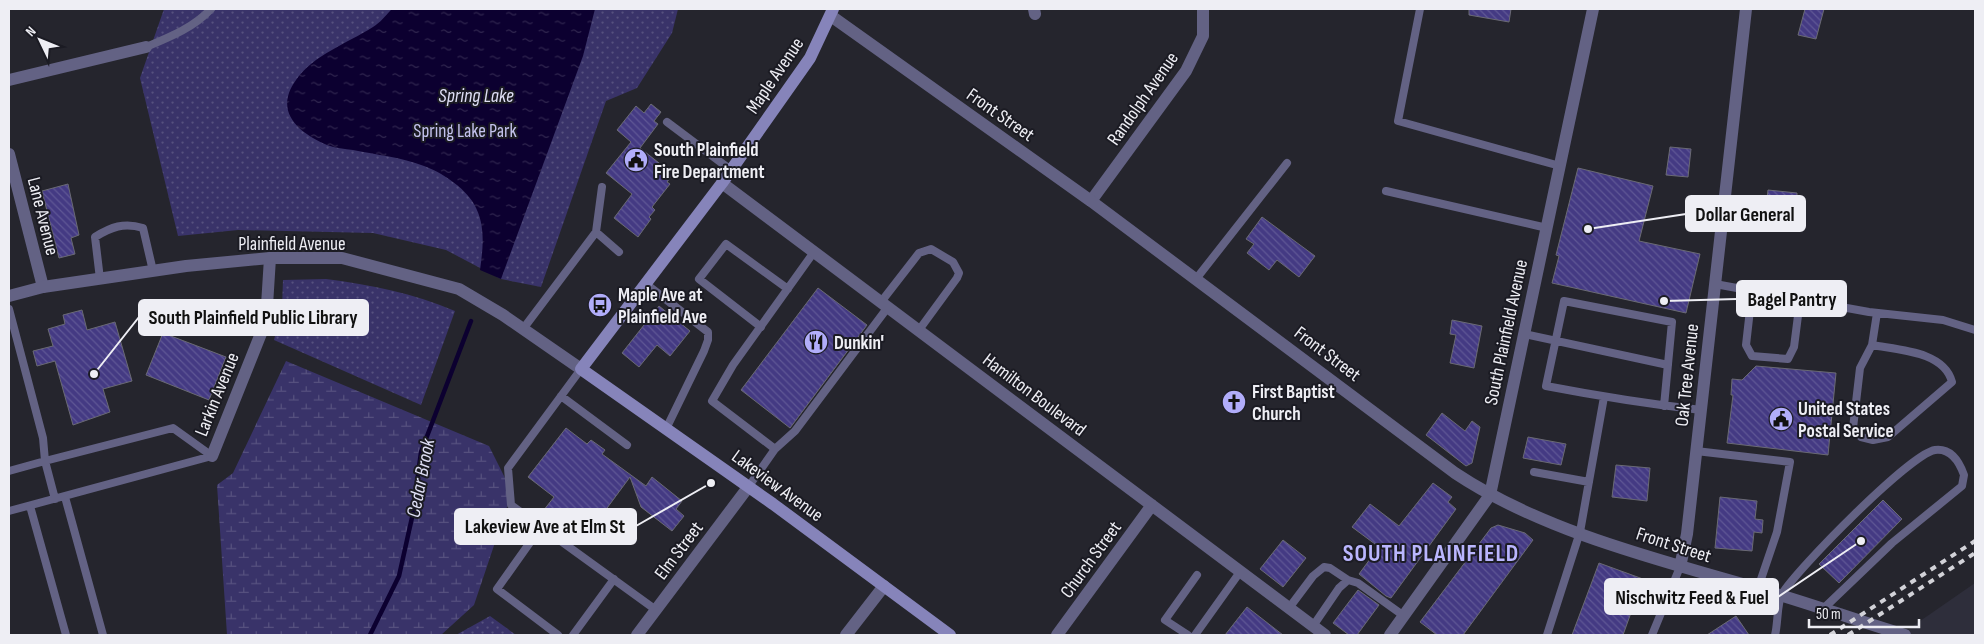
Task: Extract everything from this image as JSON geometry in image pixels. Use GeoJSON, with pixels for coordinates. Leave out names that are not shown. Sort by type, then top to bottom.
{"type":"FeatureCollection","features":[{"type":"Feature","properties":{"kind":"main road","name":"Maple Avenue"},"geometry":{"type":"LineString","coordinates":[[581,369],[732,170],[810,58],[832,12]]}},
{"type":"Feature","properties":{"kind":"main road","name":"Lakeview Avenue"},"geometry":{"type":"LineString","coordinates":[[581,369],[749,486],[950,635]]}},
{"type":"Feature","properties":{"kind":"street","name":"Randolph Avenue"},"geometry":{"type":"LineString","coordinates":[[1091,201],[1186,70],[1203,36],[1203,9]]}},
{"type":"Feature","properties":{"kind":"street","name":"South Plainfield Avenue"},"geometry":{"type":"LineString","coordinates":[[1390,635],[1490,495],[1593,9]]}},
{"type":"Feature","properties":{"kind":"street","name":"Oak Tree Avenue"},"geometry":{"type":"LineString","coordinates":[[1680,567],[1687,534],[1746,9]]}},
{"type":"Feature","properties":{"kind":"street","name":"Front Street"},"geometry":{"type":"LineString","coordinates":[[832,12],[1091,201],[1455,473],[1490,495],[1580,532],[1680,567],[1758,588],[1905,635]]}},
{"type":"Feature","properties":{"kind":"street"},"geometry":{"type":"LineString","coordinates":[[9,80],[146,47]]}},
{"type":"Feature","properties":{"kind":"street","name":"Lane Avenue"},"geometry":{"type":"LineString","coordinates":[[9,154],[13,189],[43,287]]}},
{"type":"Feature","properties":{"kind":"street","name":"Hamilton Boulevard"},"geometry":{"type":"LineString","coordinates":[[722,183],[1325,635]]}},
{"type":"Feature","properties":{"kind":"street","name":"Plainfield Avenue"},"geometry":{"type":"LineString","coordinates":[[9,296],[43,287],[153,271],[270,258],[342,258],[459,289],[523,329],[581,369]]}},
{"type":"Feature","properties":{"kind":"street","name":"Larkin Avenue"},"geometry":{"type":"LineString","coordinates":[[212,456],[266,321],[270,258]]}},
{"type":"Feature","properties":{"kind":"street","name":"Elm Street"},"geometry":{"type":"LineString","coordinates":[[637,635],[749,486]]}},
{"type":"Feature","properties":{"kind":"street","name":"Church Street"},"geometry":{"type":"LineString","coordinates":[[1057,635],[1152,506]]}},
{"type":"Feature","properties":{"kind":"street"},"geometry":{"type":"LineString","coordinates":[[846,635],[884,586]]}},
{"type":"Feature","properties":{"kind":"lane"},"geometry":{"type":"LineString","coordinates":[[146,47],[179,34],[202,18],[211,9]]}},
{"type":"Feature","properties":{"kind":"lane"},"geometry":{"type":"LineString","coordinates":[[1420,9],[1398,120],[1560,166]]}},
{"type":"Feature","properties":{"kind":"lane"},"geometry":{"type":"LineString","coordinates":[[667,122],[732,170]]}},
{"type":"Feature","properties":{"kind":"lane"},"geometry":{"type":"LineString","coordinates":[[1196,279],[1287,163]]}},
{"type":"Feature","properties":{"kind":"lane"},"geometry":{"type":"LineString","coordinates":[[523,329],[596,232],[602,187]]}},
{"type":"Feature","properties":{"kind":"lane"},"geometry":{"type":"LineString","coordinates":[[1386,191],[1547,228]]}},
{"type":"Feature","properties":{"kind":"lane"},"geometry":{"type":"LineString","coordinates":[[100,279],[95,237],[109,228],[130,224],[143,228],[153,271]]}},
{"type":"Feature","properties":{"kind":"lane"},"geometry":{"type":"LineString","coordinates":[[596,232],[619,252]]}},
{"type":"Feature","properties":{"kind":"lane"},"geometry":{"type":"LineString","coordinates":[[761,327],[700,280],[726,244],[788,288]]}},
{"type":"Feature","properties":{"kind":"lane"},"geometry":{"type":"LineString","coordinates":[[749,486],[775,449],[795,431],[919,253],[931,249],[953,262],[959,273],[919,330]]}},
{"type":"Feature","properties":{"kind":"lane"},"geometry":{"type":"LineString","coordinates":[[775,449],[712,401],[733,365],[814,252]]}},
{"type":"Feature","properties":{"kind":"lane"},"geometry":{"type":"LineString","coordinates":[[646,284],[708,332],[708,340],[704,351],[666,429]]}},
{"type":"Feature","properties":{"kind":"lane"},"geometry":{"type":"LineString","coordinates":[[1715,284],[1877,313],[1943,320],[1975,330]]}},
{"type":"Feature","properties":{"kind":"lane"},"geometry":{"type":"LineString","coordinates":[[1752,292],[1746,345],[1747,351],[1752,356],[1788,359],[1794,347],[1800,300]]}},
{"type":"Feature","properties":{"kind":"lane"},"geometry":{"type":"LineString","coordinates":[[1664,406],[1672,322],[1564,301],[1546,386],[1604,397],[1664,406],[1700,410]]}},
{"type":"Feature","properties":{"kind":"lane"},"geometry":{"type":"LineString","coordinates":[[9,308],[43,438],[45,461],[55,499]]}},
{"type":"Feature","properties":{"kind":"lane"},"geometry":{"type":"LineString","coordinates":[[1872,345],[1931,358],[1949,372],[1952,382],[1888,437],[1873,440],[1860,438],[1853,428],[1860,368],[1872,345],[1877,313]]}},
{"type":"Feature","properties":{"kind":"lane"},"geometry":{"type":"LineString","coordinates":[[1524,334],[1668,365]]}},
{"type":"Feature","properties":{"kind":"lane"},"geometry":{"type":"LineString","coordinates":[[581,369],[508,468],[511,505],[656,610]]}},
{"type":"Feature","properties":{"kind":"lane"},"geometry":{"type":"LineString","coordinates":[[561,396],[627,444]]}},
{"type":"Feature","properties":{"kind":"lane"},"geometry":{"type":"LineString","coordinates":[[1547,635],[1580,532],[1604,397]]}},
{"type":"Feature","properties":{"kind":"lane"},"geometry":{"type":"LineString","coordinates":[[9,471],[173,428],[212,456]]}},
{"type":"Feature","properties":{"kind":"lane"},"geometry":{"type":"LineString","coordinates":[[1775,635],[1781,596],[1812,557],[1881,490],[1929,452],[1941,450],[1952,454],[1964,474],[1962,486],[1892,543],[1823,609]]}},
{"type":"Feature","properties":{"kind":"lane"},"geometry":{"type":"LineString","coordinates":[[1696,451],[1790,462],[1777,532],[1758,588]]}},
{"type":"Feature","properties":{"kind":"lane"},"geometry":{"type":"LineString","coordinates":[[9,511],[212,456]]}},
{"type":"Feature","properties":{"kind":"lane"},"geometry":{"type":"LineString","coordinates":[[1534,472],[1589,482]]}},
{"type":"Feature","properties":{"kind":"lane"},"geometry":{"type":"LineString","coordinates":[[66,496],[103,635]]}},
{"type":"Feature","properties":{"kind":"lane"},"geometry":{"type":"LineString","coordinates":[[30,506],[66,635]]}},
{"type":"Feature","properties":{"kind":"lane"},"geometry":{"type":"LineString","coordinates":[[541,527],[497,589],[558,635]]}},
{"type":"Feature","properties":{"kind":"lane"},"geometry":{"type":"LineString","coordinates":[[1289,608],[1314,576],[1324,567],[1330,568],[1348,580],[1358,583],[1404,616]]}},
{"type":"Feature","properties":{"kind":"lane"},"geometry":{"type":"LineString","coordinates":[[1652,635],[1680,567]]}},
{"type":"Feature","properties":{"kind":"lane"},"geometry":{"type":"LineString","coordinates":[[1195,635],[1240,572]]}},
{"type":"Feature","properties":{"kind":"lane"},"geometry":{"type":"LineString","coordinates":[[1188,635],[1165,620],[1197,575]]}},
{"type":"Feature","properties":{"kind":"lane"},"geometry":{"type":"LineString","coordinates":[[573,635],[614,579]]}},
{"type":"Feature","properties":{"kind":"lane"},"geometry":{"type":"LineString","coordinates":[[1312,626],[1339,588],[1348,580]]}},
{"type":"Feature","properties":{"kind":"shaded area"},"geometry":{"type":"Polygon","coordinates":[[[1975,583],[1975,635],[1900,635],[1975,583]]]}},
{"type":"Feature","properties":{"kind":"green space","name":"Spring Lake Park"},"geometry":{"type":"Polygon","coordinates":[[[164,9],[678,9],[672,33],[637,88],[606,101],[541,287],[501,279],[446,250],[373,233],[238,230],[178,236],[140,78],[164,9]]]}},
{"type":"Feature","properties":{"kind":"green space"},"geometry":{"type":"Polygon","coordinates":[[[326,279],[392,290],[455,311],[421,405],[274,340],[282,308],[283,280],[326,279]]]}},
{"type":"Feature","properties":{"kind":"green space"},"geometry":{"type":"Polygon","coordinates":[[[286,361],[489,446],[512,492],[474,605],[441,635],[227,635],[217,485],[233,473],[286,361]]]}},
{"type":"Feature","properties":{"kind":"green space"},"geometry":{"type":"Polygon","coordinates":[[[490,616],[516,635],[456,635],[490,616]]]}},
{"type":"Feature","properties":{"kind":"water","name":"Spring Lake"},"geometry":{"type":"Polygon","coordinates":[[[392,9],[595,9],[583,56],[501,279],[480,270],[483,245],[482,228],[478,212],[470,198],[452,181],[431,169],[398,158],[327,145],[299,128],[292,120],[288,111],[287,102],[290,91],[303,71],[321,56],[376,25],[392,9]]]}},
{"type":"Feature","properties":{"kind":"building"},"geometry":{"type":"Polygon","coordinates":[[[1469,9],[1511,9],[1509,22],[1469,15],[1469,9]]]}},
{"type":"Feature","properties":{"kind":"building"},"geometry":{"type":"Polygon","coordinates":[[[1805,9],[1824,9],[1816,39],[1798,35],[1805,9]]]}},
{"type":"Feature","properties":{"kind":"building","name":"South Plainfield Fire Department"},"geometry":{"type":"Polygon","coordinates":[[[651,104],[661,112],[654,121],[658,124],[640,148],[673,174],[667,182],[670,184],[652,207],[655,210],[649,217],[651,219],[638,237],[614,218],[632,194],[606,173],[631,142],[617,130],[636,106],[644,113],[651,104]]]}},
{"type":"Feature","properties":{"kind":"building"},"geometry":{"type":"Polygon","coordinates":[[[1670,147],[1691,149],[1688,177],[1666,175],[1670,147]]]}},
{"type":"Feature","properties":{"kind":"building"},"geometry":{"type":"Polygon","coordinates":[[[1578,168],[1653,186],[1639,241],[1700,254],[1686,313],[1552,283],[1559,256],[1556,255],[1578,168]]]}},
{"type":"Feature","properties":{"kind":"building"},"geometry":{"type":"Polygon","coordinates":[[[68,184],[79,235],[71,238],[75,254],[59,258],[42,191],[68,184]]]}},
{"type":"Feature","properties":{"kind":"building"},"geometry":{"type":"Polygon","coordinates":[[[1768,190],[1797,193],[1797,220],[1765,218],[1768,190]]]}},
{"type":"Feature","properties":{"kind":"building"},"geometry":{"type":"Polygon","coordinates":[[[1262,217],[1315,256],[1299,277],[1277,260],[1269,270],[1247,253],[1254,244],[1246,239],[1262,217]]]}},
{"type":"Feature","properties":{"kind":"building","name":"Dunkin'"},"geometry":{"type":"Polygon","coordinates":[[[818,288],[867,325],[790,428],[741,390],[818,288]]]}},
{"type":"Feature","properties":{"kind":"building"},"geometry":{"type":"Polygon","coordinates":[[[659,306],[690,331],[670,356],[657,345],[639,367],[622,353],[659,306]]]}},
{"type":"Feature","properties":{"kind":"building"},"geometry":{"type":"Polygon","coordinates":[[[82,310],[87,330],[115,322],[132,381],[103,389],[110,412],[73,425],[55,361],[37,366],[33,351],[53,346],[48,329],[65,324],[63,315],[82,310]]]}},
{"type":"Feature","properties":{"kind":"building"},"geometry":{"type":"Polygon","coordinates":[[[1452,320],[1482,326],[1474,368],[1450,363],[1456,335],[1450,334],[1452,320]]]}},
{"type":"Feature","properties":{"kind":"building"},"geometry":{"type":"Polygon","coordinates":[[[163,333],[226,357],[209,400],[146,375],[163,333]]]}},
{"type":"Feature","properties":{"kind":"building","name":"United States Postal Service"},"geometry":{"type":"Polygon","coordinates":[[[1756,366],[1836,373],[1828,455],[1727,443],[1733,395],[1731,395],[1732,379],[1742,380],[1756,366]]]}},
{"type":"Feature","properties":{"kind":"building"},"geometry":{"type":"Polygon","coordinates":[[[1442,413],[1465,431],[1472,421],[1480,427],[1472,463],[1466,466],[1426,435],[1442,413]]]}},
{"type":"Feature","properties":{"kind":"building"},"geometry":{"type":"Polygon","coordinates":[[[566,428],[587,444],[591,440],[605,450],[602,454],[646,486],[652,477],[682,501],[676,509],[684,516],[672,531],[641,507],[630,477],[593,527],[568,508],[555,526],[540,515],[554,497],[528,477],[566,428]]]}},
{"type":"Feature","properties":{"kind":"building"},"geometry":{"type":"Polygon","coordinates":[[[1528,437],[1566,444],[1561,465],[1523,458],[1528,437]]]}},
{"type":"Feature","properties":{"kind":"building"},"geometry":{"type":"Polygon","coordinates":[[[1616,465],[1650,468],[1647,501],[1612,497],[1616,465]]]}},
{"type":"Feature","properties":{"kind":"building"},"geometry":{"type":"Polygon","coordinates":[[[1433,483],[1452,497],[1448,502],[1456,509],[1391,598],[1359,574],[1379,547],[1352,527],[1370,504],[1399,526],[1433,483]]]}},
{"type":"Feature","properties":{"kind":"building"},"geometry":{"type":"Polygon","coordinates":[[[1720,497],[1757,501],[1755,519],[1763,520],[1762,533],[1754,532],[1752,551],[1715,548],[1720,497]]]}},
{"type":"Feature","properties":{"kind":"building"},"geometry":{"type":"Polygon","coordinates":[[[1883,500],[1902,519],[1839,583],[1819,564],[1883,500]]]}},
{"type":"Feature","properties":{"kind":"building"},"geometry":{"type":"Polygon","coordinates":[[[1498,525],[1525,533],[1533,540],[1463,635],[1437,635],[1420,622],[1491,528],[1498,525]]]}},
{"type":"Feature","properties":{"kind":"building"},"geometry":{"type":"Polygon","coordinates":[[[1283,540],[1306,558],[1283,587],[1260,569],[1283,540]]]}},
{"type":"Feature","properties":{"kind":"building"},"geometry":{"type":"Polygon","coordinates":[[[1599,563],[1643,579],[1623,635],[1572,635],[1599,563]]]}},
{"type":"Feature","properties":{"kind":"building"},"geometry":{"type":"Polygon","coordinates":[[[1358,590],[1379,605],[1357,635],[1349,635],[1333,623],[1358,590]]]}},
{"type":"Feature","properties":{"kind":"building"},"geometry":{"type":"Polygon","coordinates":[[[1247,607],[1283,635],[1225,635],[1247,607]]]}},
{"type":"Feature","properties":{"kind":"building"},"geometry":{"type":"Polygon","coordinates":[[[1736,616],[1749,635],[1707,635],[1736,616]]]}},
{"type":"Feature","properties":{"kind":"waterway","name":"Cedar Brook"},"geometry":{"type":"LineString","coordinates":[[370,635],[399,576],[413,513],[421,452],[471,321]]}},
{"type":"Feature","properties":{"kind":"railway"},"geometry":{"type":"LineString","coordinates":[[1830,635],[1975,541]]}},
{"type":"Feature","properties":{"kind":"railway"},"geometry":{"type":"LineString","coordinates":[[1848,635],[1975,553]]}},
{"type":"Feature","properties":{"kind":"place","name":"South Plainfield Fire Department"},"geometry":{"type":"Point","coordinates":[636,160]}},
{"type":"Feature","properties":{"kind":"place","name":"Dollar General"},"geometry":{"type":"Point","coordinates":[1588,229]}},
{"type":"Feature","properties":{"kind":"place","name":"Bagel Pantry"},"geometry":{"type":"Point","coordinates":[1664,301]}},
{"type":"Feature","properties":{"kind":"place","name":"Maple Ave at Plainfield Ave"},"geometry":{"type":"Point","coordinates":[600,305]}},
{"type":"Feature","properties":{"kind":"place","name":"Dunkin'"},"geometry":{"type":"Point","coordinates":[816,342]}},
{"type":"Feature","properties":{"kind":"place","name":"South Plainfield Public Library"},"geometry":{"type":"Point","coordinates":[94,374]}},
{"type":"Feature","properties":{"kind":"place","name":"First Baptist Church"},"geometry":{"type":"Point","coordinates":[1234,402]}},
{"type":"Feature","properties":{"kind":"place","name":"United States Postal Service"},"geometry":{"type":"Point","coordinates":[1781,419]}},
{"type":"Feature","properties":{"kind":"place","name":"Lakeview Ave at Elm St"},"geometry":{"type":"Point","coordinates":[711,483]}},
{"type":"Feature","properties":{"kind":"place","name":"Nischwitz Feed & Fuel"},"geometry":{"type":"Point","coordinates":[1861,541]}},
{"type":"Feature","properties":{"kind":"district","name":"SOUTH PLAINFIELD"},"geometry":{"type":"Point","coordinates":[1431,553]}}]}
